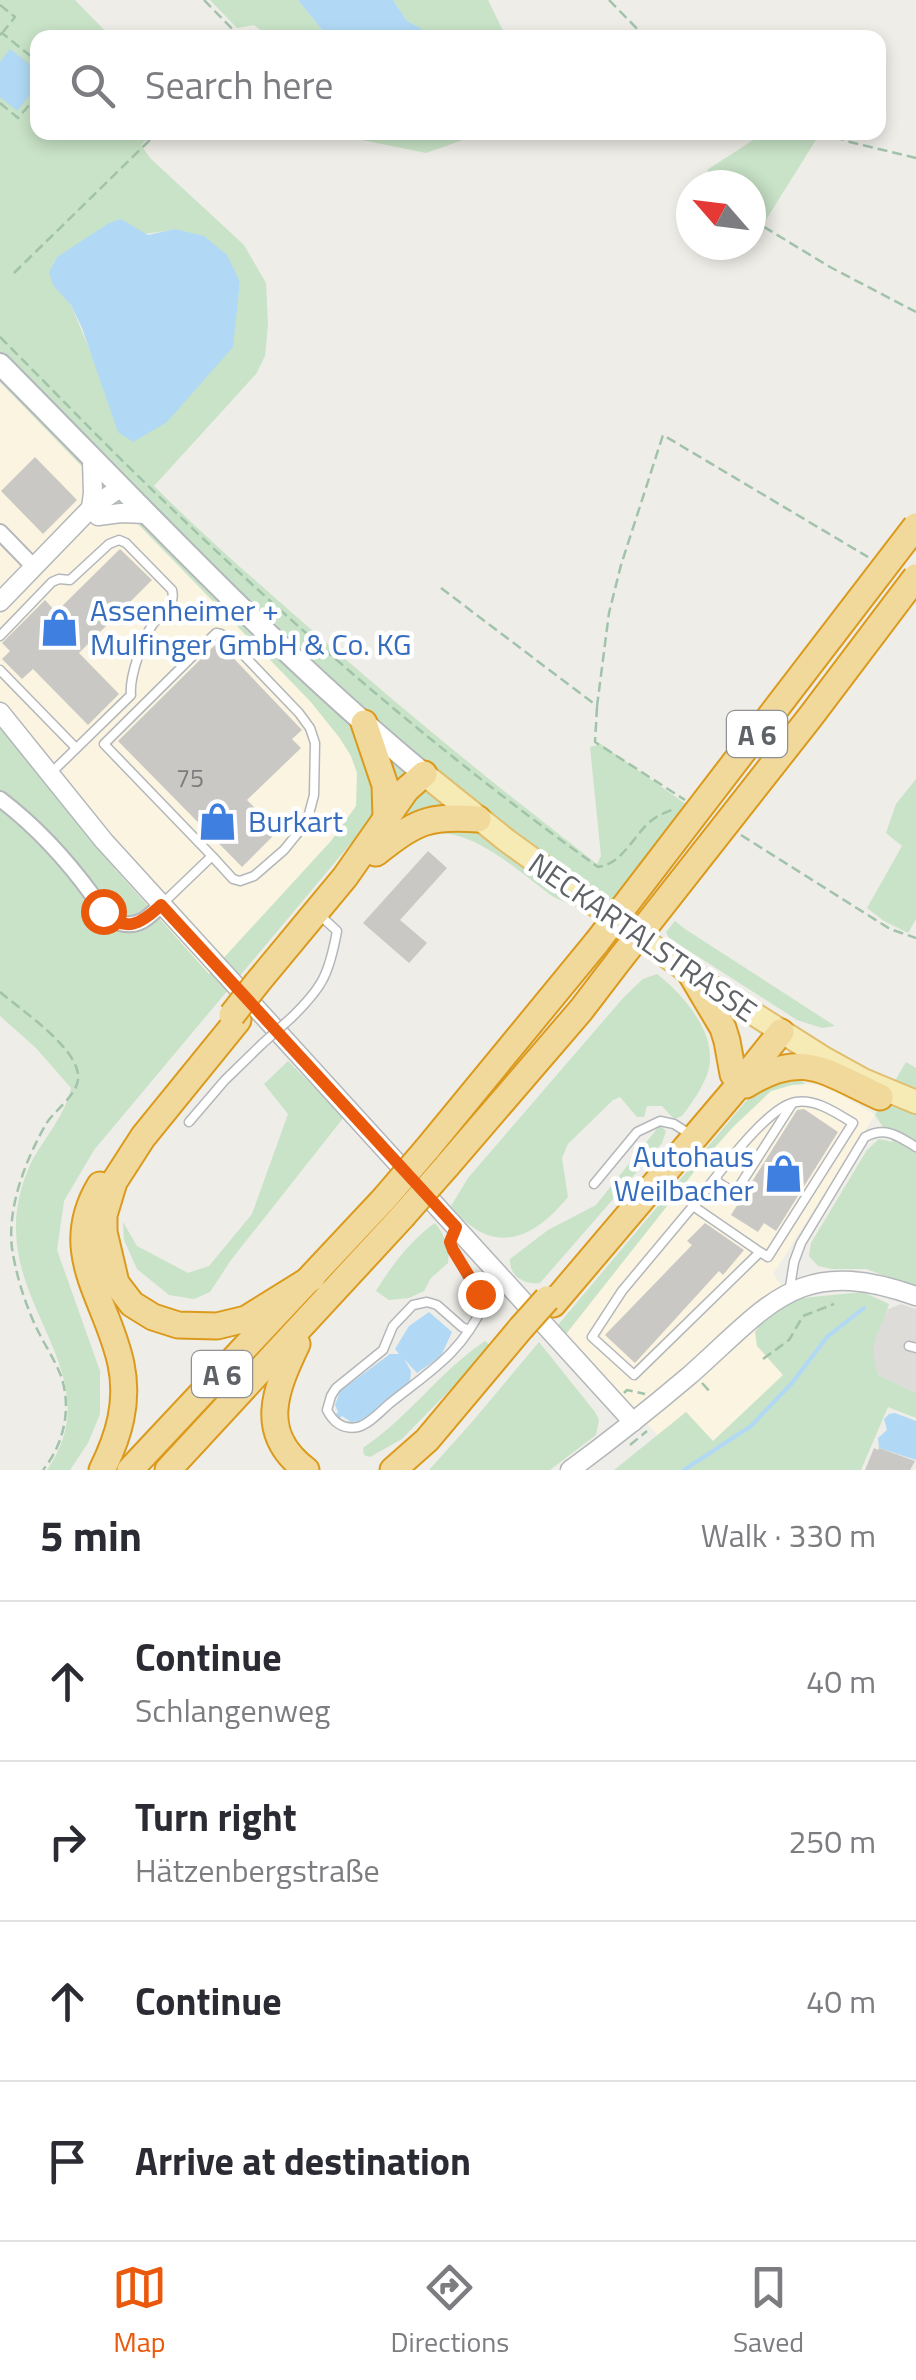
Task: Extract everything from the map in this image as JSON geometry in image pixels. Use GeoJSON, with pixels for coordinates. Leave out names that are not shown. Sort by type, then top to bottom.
{"type":"FeatureCollection","features":[{"type":"Feature","properties":{"kind":"highway","name":"A 6"},"geometry":{"type":"LineString","coordinates":[[168,1470],[308,1321],[393,1208],[427,1148],[597,942],[916,526]]}},
{"type":"Feature","properties":{"kind":"highway","name":"A 6"},"geometry":{"type":"LineString","coordinates":[[130,1470],[312,1278],[446,1167],[580,1010],[916,577]]}},
{"type":"Feature","properties":{"kind":"highway"},"geometry":{"type":"LineString","coordinates":[[364,723],[385,785],[386,816]]}},
{"type":"Feature","properties":{"kind":"highway"},"geometry":{"type":"LineString","coordinates":[[312,1278],[246,1319],[216,1326],[178,1325],[153,1317],[132,1304],[116,1283],[104,1215],[114,1182],[143,1137],[345,877],[406,790],[428,778]]}},
{"type":"Feature","properties":{"kind":"highway"},"geometry":{"type":"LineString","coordinates":[[260,985],[323,918],[376,853],[428,778]]}},
{"type":"Feature","properties":{"kind":"highway"},"geometry":{"type":"LineString","coordinates":[[376,853],[422,822],[446,816],[478,819]]}},
{"type":"Feature","properties":{"kind":"highway"},"geometry":{"type":"LineString","coordinates":[[690,974],[727,1040],[733,1083]]}},
{"type":"Feature","properties":{"kind":"highway"},"geometry":{"type":"LineString","coordinates":[[102,1470],[118,1434],[124,1400],[116,1348],[84,1258],[87,1212],[120,1154],[235,1018]]}},
{"type":"Feature","properties":{"kind":"highway"},"geometry":{"type":"LineString","coordinates":[[393,1470],[427,1440],[550,1302],[733,1083],[774,1028]]}},
{"type":"Feature","properties":{"kind":"highway"},"geometry":{"type":"LineString","coordinates":[[550,1302],[733,1083],[795,1065],[816,1068],[872,1088]]}},
{"type":"Feature","properties":{"kind":"highway"},"geometry":{"type":"LineString","coordinates":[[306,1470],[282,1441],[274,1409],[284,1371],[308,1321]]}},
{"type":"Feature","properties":{"kind":"highway"},"geometry":{"type":"LineString","coordinates":[[408,1470],[524,1331]]}},
{"type":"Feature","properties":{"kind":"main road"},"geometry":{"type":"LineString","coordinates":[[0,364],[258,626],[428,778]]}},
{"type":"Feature","properties":{"kind":"main road","name":"NECKARTALSTRASSE"},"geometry":{"type":"LineString","coordinates":[[428,778],[599,910],[690,974],[916,1118]]}},
{"type":"Feature","properties":{"kind":"main road","name":"NECKARTALSTRASSE"},"geometry":{"type":"LineString","coordinates":[[872,1088],[916,1102]]}},
{"type":"Feature","properties":{"kind":"street"},"geometry":{"type":"LineString","coordinates":[[92,460],[94,512]]}},
{"type":"Feature","properties":{"kind":"street"},"geometry":{"type":"LineString","coordinates":[[0,602],[65,536],[123,491]]}},
{"type":"Feature","properties":{"kind":"street"},"geometry":{"type":"LineString","coordinates":[[94,512],[146,514]]}},
{"type":"Feature","properties":{"kind":"street"},"geometry":{"type":"LineString","coordinates":[[0,532],[34,566]]}},
{"type":"Feature","properties":{"kind":"street"},"geometry":{"type":"LineString","coordinates":[[0,712],[104,842],[633,1422]]}},
{"type":"Feature","properties":{"kind":"street"},"geometry":{"type":"LineString","coordinates":[[0,800],[52,844],[112,920],[138,924],[161,905]]}},
{"type":"Feature","properties":{"kind":"street"},"geometry":{"type":"LineString","coordinates":[[570,1470],[691,1374],[752,1317],[789,1293],[833,1280],[859,1280],[916,1296]]}},
{"type":"Feature","properties":{"kind":"lane"},"geometry":{"type":"LineString","coordinates":[[0,636],[52,582],[70,580],[109,544],[119,540],[172,590],[172,604],[151,626],[130,682],[131,694],[50,774]]}},
{"type":"Feature","properties":{"kind":"lane"},"geometry":{"type":"LineString","coordinates":[[216,633],[232,643],[299,713],[315,743],[315,767],[314,795],[301,829],[254,876],[233,879],[212,856],[104,744],[216,633]]}},
{"type":"Feature","properties":{"kind":"lane"},"geometry":{"type":"LineString","coordinates":[[0,670],[76,748]]}},
{"type":"Feature","properties":{"kind":"lane"},"geometry":{"type":"LineString","coordinates":[[161,905],[212,856]]}},
{"type":"Feature","properties":{"kind":"lane"},"geometry":{"type":"LineString","coordinates":[[189,1122],[225,1080],[312,998],[330,967],[337,931],[323,918]]}},
{"type":"Feature","properties":{"kind":"lane"},"geometry":{"type":"LineString","coordinates":[[714,1180],[735,1194],[794,1102]]}},
{"type":"Feature","properties":{"kind":"lane"},"geometry":{"type":"LineString","coordinates":[[693,1206],[768,1257],[853,1124],[824,1106],[794,1102],[759,1124],[622,1292],[592,1337],[634,1375],[760,1252]]}},
{"type":"Feature","properties":{"kind":"lane"},"geometry":{"type":"LineString","coordinates":[[594,1184],[644,1128],[660,1120],[688,1133]]}},
{"type":"Feature","properties":{"kind":"lane"},"geometry":{"type":"LineString","coordinates":[[789,1293],[794,1262],[806,1233],[865,1137],[887,1130],[916,1148]]}},
{"type":"Feature","properties":{"kind":"lane"},"geometry":{"type":"LineString","coordinates":[[790,1223],[806,1233]]}},
{"type":"Feature","properties":{"kind":"lane"},"geometry":{"type":"LineString","coordinates":[[456,1227],[450,1242],[484,1304],[469,1330],[447,1360],[363,1426],[343,1427],[332,1420],[327,1410],[336,1388],[383,1350],[392,1326],[413,1306],[426,1302],[437,1305],[469,1330]]}},
{"type":"Feature","properties":{"kind":"path"},"geometry":{"type":"LineString","coordinates":[[204,0],[232,30]]}},
{"type":"Feature","properties":{"kind":"path"},"geometry":{"type":"LineString","coordinates":[[609,0],[638,30]]}},
{"type":"Feature","properties":{"kind":"path"},"geometry":{"type":"LineString","coordinates":[[0,4],[15,17],[1,34],[30,56]]}},
{"type":"Feature","properties":{"kind":"path"},"geometry":{"type":"LineString","coordinates":[[0,103],[18,118],[30,104]]}},
{"type":"Feature","properties":{"kind":"path"},"geometry":{"type":"LineString","coordinates":[[14,272],[150,140]]}},
{"type":"Feature","properties":{"kind":"path"},"geometry":{"type":"LineString","coordinates":[[844,140],[916,158]]}},
{"type":"Feature","properties":{"kind":"path"},"geometry":{"type":"LineString","coordinates":[[766,229],[916,312]]}},
{"type":"Feature","properties":{"kind":"path"},"geometry":{"type":"LineString","coordinates":[[0,337],[165,502],[266,596],[484,782],[598,867],[616,860],[654,818],[675,808]]}},
{"type":"Feature","properties":{"kind":"path"},"geometry":{"type":"LineString","coordinates":[[688,802],[595,742],[608,613],[620,565],[664,436],[877,562]]}},
{"type":"Feature","properties":{"kind":"path"},"geometry":{"type":"LineString","coordinates":[[440,588],[598,706]]}},
{"type":"Feature","properties":{"kind":"path"},"geometry":{"type":"LineString","coordinates":[[742,835],[890,928],[916,938]]}},
{"type":"Feature","properties":{"kind":"path"},"geometry":{"type":"LineString","coordinates":[[0,992],[68,1052],[78,1072],[78,1082],[49,1120],[30,1156],[12,1224],[21,1288],[61,1376],[65,1394],[64,1429],[58,1448],[43,1470]]}},
{"type":"Feature","properties":{"kind":"path"},"geometry":{"type":"LineString","coordinates":[[762,1359],[789,1340],[803,1316],[834,1304]]}},
{"type":"Feature","properties":{"kind":"path"},"geometry":{"type":"LineString","coordinates":[[701,1382],[712,1394]]}},
{"type":"Feature","properties":{"kind":"path"},"geometry":{"type":"LineString","coordinates":[[614,1402],[627,1390],[645,1394],[653,1391]]}},
{"type":"Feature","properties":{"kind":"shaded area"},"geometry":{"type":"Polygon","coordinates":[[[0,382],[310,701],[351,756],[357,773],[356,806],[331,841],[209,974],[115,869],[0,726],[0,382]]]}},
{"type":"Feature","properties":{"kind":"shaded area","name":"Autohaus Weilbacher"},"geometry":{"type":"Polygon","coordinates":[[[813,1084],[830,1088],[875,1115],[773,1274],[792,1299],[755,1332],[757,1345],[784,1375],[713,1441],[686,1412],[658,1436],[566,1334],[733,1127],[771,1091],[813,1084]]]}},
{"type":"Feature","properties":{"kind":"shaded area"},"geometry":{"type":"Polygon","coordinates":[[[901,1304],[916,1309],[916,1393],[878,1375],[872,1357],[874,1338],[888,1309],[901,1304]]]}},
{"type":"Feature","properties":{"kind":"green space"},"geometry":{"type":"Polygon","coordinates":[[[0,0],[75,0],[104,30],[30,30],[30,140],[146,140],[141,145],[150,158],[244,245],[266,283],[265,356],[256,374],[154,486],[232,560],[383,691],[597,864],[601,856],[590,747],[601,744],[687,805],[599,922],[580,908],[552,896],[479,844],[462,837],[430,834],[409,844],[392,859],[360,830],[94,1150],[64,1201],[57,1250],[100,1371],[100,1414],[88,1443],[70,1470],[47,1470],[63,1438],[68,1408],[64,1379],[20,1262],[16,1222],[28,1170],[71,1088],[36,1048],[0,1016],[0,726],[115,869],[209,974],[331,841],[356,806],[357,773],[351,756],[310,701],[0,382],[0,0]],[[176,229],[78,247],[57,258],[49,272],[71,305],[93,358],[232,347],[240,282],[176,229]]]}},
{"type":"Feature","properties":{"kind":"green space"},"geometry":{"type":"Polygon","coordinates":[[[210,0],[298,0],[322,30],[260,30],[254,25],[237,28],[210,0]]]}},
{"type":"Feature","properties":{"kind":"green space"},"geometry":{"type":"Polygon","coordinates":[[[393,0],[488,0],[503,30],[424,30],[407,21],[393,0]]]}},
{"type":"Feature","properties":{"kind":"green space"},"geometry":{"type":"Polygon","coordinates":[[[362,140],[463,140],[426,153],[362,140]]]}},
{"type":"Feature","properties":{"kind":"green space"},"geometry":{"type":"Polygon","coordinates":[[[753,140],[816,140],[766,220],[766,170],[707,170],[753,140]]]}},
{"type":"Feature","properties":{"kind":"green space"},"geometry":{"type":"Polygon","coordinates":[[[916,779],[916,919],[908,933],[867,908],[902,846],[886,833],[896,804],[916,779]]]}},
{"type":"Feature","properties":{"kind":"green space"},"geometry":{"type":"Polygon","coordinates":[[[675,921],[835,1026],[822,1028],[797,1020],[669,938],[666,932],[675,921]]]}},
{"type":"Feature","properties":{"kind":"green space"},"geometry":{"type":"Polygon","coordinates":[[[657,974],[688,1005],[709,1046],[707,1075],[682,1116],[674,1119],[662,1106],[647,1106],[644,1117],[637,1117],[620,1097],[613,1100],[568,1144],[562,1158],[568,1197],[540,1224],[526,1233],[497,1237],[466,1222],[451,1206],[468,1178],[624,997],[643,979],[657,974]]]}},
{"type":"Feature","properties":{"kind":"green space"},"geometry":{"type":"Polygon","coordinates":[[[288,1061],[344,1117],[210,1292],[194,1299],[169,1295],[137,1269],[124,1240],[123,1222],[137,1246],[188,1273],[209,1266],[252,1214],[288,1114],[264,1084],[288,1061]]]}},
{"type":"Feature","properties":{"kind":"green space"},"geometry":{"type":"Polygon","coordinates":[[[906,1062],[916,1068],[916,1287],[866,1269],[818,1266],[809,1256],[811,1243],[867,1150],[879,1139],[893,1142],[875,1115],[906,1062]]]}},
{"type":"Feature","properties":{"kind":"green space"},"geometry":{"type":"Polygon","coordinates":[[[799,1078],[805,1084],[771,1091],[733,1127],[566,1334],[558,1325],[747,1100],[772,1084],[799,1078]]]}},
{"type":"Feature","properties":{"kind":"green space"},"geometry":{"type":"Polygon","coordinates":[[[660,1125],[666,1131],[662,1143],[540,1283],[523,1281],[515,1275],[510,1259],[548,1230],[596,1205],[660,1125]]]}},
{"type":"Feature","properties":{"kind":"green space"},"geometry":{"type":"Polygon","coordinates":[[[435,1223],[446,1242],[448,1263],[431,1278],[424,1291],[409,1298],[389,1300],[376,1291],[402,1254],[435,1223]]]}},
{"type":"Feature","properties":{"kind":"green space"},"geometry":{"type":"Polygon","coordinates":[[[863,1292],[889,1304],[876,1338],[875,1363],[878,1375],[916,1393],[916,1418],[888,1407],[861,1470],[614,1470],[686,1412],[713,1441],[783,1375],[757,1346],[755,1332],[764,1319],[792,1299],[863,1292]]]}},
{"type":"Feature","properties":{"kind":"green space"},"geometry":{"type":"Polygon","coordinates":[[[485,1341],[490,1345],[480,1359],[402,1439],[370,1457],[364,1455],[363,1448],[485,1341]]]}},
{"type":"Feature","properties":{"kind":"green space"},"geometry":{"type":"Polygon","coordinates":[[[539,1342],[595,1412],[599,1420],[596,1435],[550,1470],[429,1470],[472,1422],[539,1342]]]}},
{"type":"Feature","properties":{"kind":"water"},"geometry":{"type":"Polygon","coordinates":[[[298,0],[393,0],[407,21],[424,30],[322,30],[298,0]]]}},
{"type":"Feature","properties":{"kind":"water"},"geometry":{"type":"Polygon","coordinates":[[[10,49],[30,65],[30,95],[17,111],[0,97],[0,62],[10,49]]]}},
{"type":"Feature","properties":{"kind":"water"},"geometry":{"type":"Polygon","coordinates":[[[121,219],[148,235],[175,229],[204,236],[227,255],[240,282],[233,347],[167,422],[133,442],[118,432],[82,328],[71,305],[53,285],[49,272],[57,257],[121,219]]]}},
{"type":"Feature","properties":{"kind":"water"},"geometry":{"type":"Polygon","coordinates":[[[429,1312],[452,1332],[441,1356],[417,1373],[404,1359],[411,1371],[410,1382],[362,1421],[351,1422],[342,1416],[339,1419],[335,1405],[340,1391],[390,1354],[399,1354],[395,1349],[409,1326],[429,1312]]]}},
{"type":"Feature","properties":{"kind":"water"},"geometry":{"type":"Polygon","coordinates":[[[895,1413],[916,1421],[916,1460],[879,1448],[878,1438],[887,1430],[884,1419],[895,1413]]]}},
{"type":"Feature","properties":{"kind":"building"},"geometry":{"type":"Polygon","coordinates":[[[35,457],[77,500],[43,534],[1,491],[35,457]]]}},
{"type":"Feature","properties":{"kind":"building","name":"Assenheimer + Mulfinger GmbH & Co. KG"},"geometry":{"type":"Polygon","coordinates":[[[120,549],[152,580],[79,653],[119,694],[88,725],[33,669],[22,679],[2,659],[10,651],[2,643],[45,600],[56,612],[120,549]]]}},
{"type":"Feature","properties":{"kind":"building"},"geometry":{"type":"Polygon","coordinates":[[[218,642],[302,730],[292,739],[301,748],[247,800],[278,831],[242,867],[118,741],[218,642]]]}},
{"type":"Feature","properties":{"kind":"building"},"geometry":{"type":"Polygon","coordinates":[[[428,851],[447,868],[400,920],[427,943],[409,963],[363,923],[428,851]]]}},
{"type":"Feature","properties":{"kind":"building","name":"Autohaus Weilbacher"},"geometry":{"type":"Polygon","coordinates":[[[804,1109],[838,1132],[776,1231],[764,1223],[758,1232],[731,1215],[797,1110],[804,1109]]]}},
{"type":"Feature","properties":{"kind":"building"},"geometry":{"type":"Polygon","coordinates":[[[705,1223],[744,1250],[723,1275],[719,1271],[635,1363],[605,1335],[692,1245],[687,1241],[705,1223]]]}},
{"type":"Feature","properties":{"kind":"building"},"geometry":{"type":"Polygon","coordinates":[[[874,1448],[915,1461],[910,1470],[865,1470],[874,1448]]]}},
{"type":"Feature","properties":{"kind":"waterway"},"geometry":{"type":"LineString","coordinates":[[684,1470],[751,1426],[792,1383],[827,1337],[864,1308]]}},
{"type":"Feature","properties":{"kind":"place","name":"Assenheimer + Mulfinger GmbH & Co. KG"},"geometry":{"type":"Point","coordinates":[60,627]}},
{"type":"Feature","properties":{"kind":"place","name":"Burkart"},"geometry":{"type":"Point","coordinates":[218,821]}},
{"type":"Feature","properties":{"kind":"place","name":"Autohaus Weilbacher"},"geometry":{"type":"Point","coordinates":[784,1173]}},
{"type":"Feature","properties":{"kind":"route"},"geometry":{"type":"LineString","coordinates":[[103,911],[120,924],[138,924],[161,905],[456,1227],[450,1242],[480,1294]]}}]}
